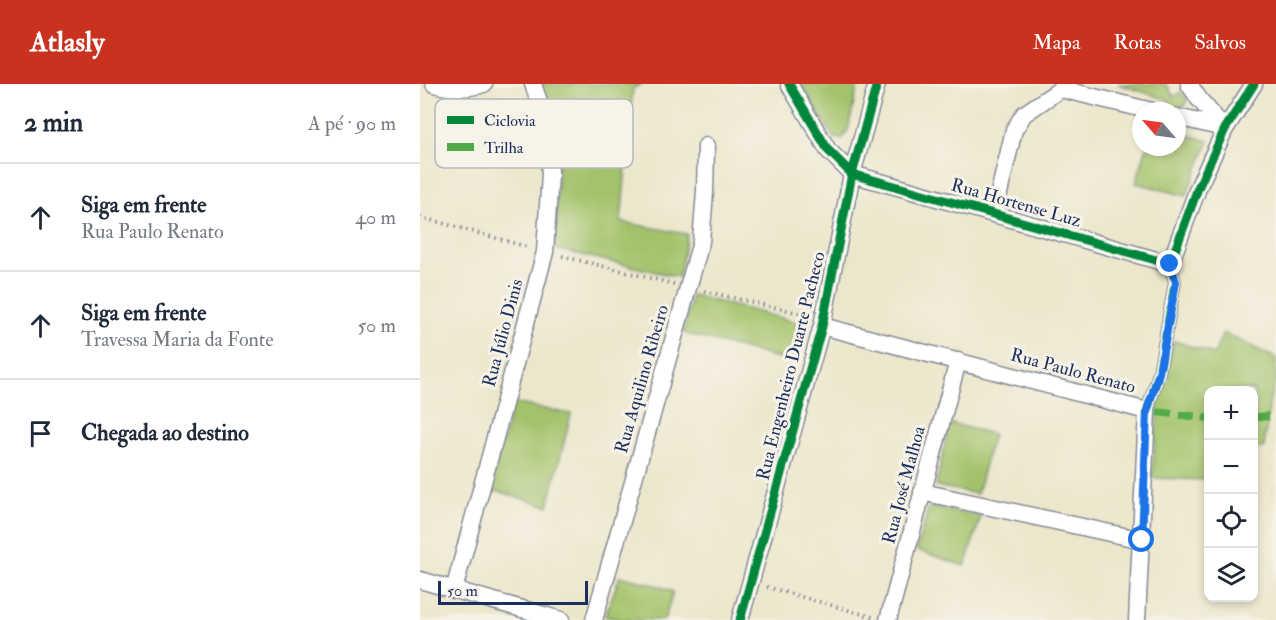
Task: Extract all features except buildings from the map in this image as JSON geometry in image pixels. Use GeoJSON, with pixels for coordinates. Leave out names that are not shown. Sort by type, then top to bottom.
{"type":"FeatureCollection","features":[{"type":"Feature","properties":{"kind":"street"},"geometry":{"type":"LineString","coordinates":[[434,84],[449,88],[484,84]]}},
{"type":"Feature","properties":{"kind":"street","name":"Rua Júlio Dinis"},"geometry":{"type":"LineString","coordinates":[[533,84],[538,99]]}},
{"type":"Feature","properties":{"kind":"street"},"geometry":{"type":"LineString","coordinates":[[789,84],[828,150],[852,174]]}},
{"type":"Feature","properties":{"kind":"street","name":"Rua Engenheiro Duarte Pacheco"},"geometry":{"type":"LineString","coordinates":[[740,620],[823,322],[852,174],[877,84]]}},
{"type":"Feature","properties":{"kind":"street"},"geometry":{"type":"LineString","coordinates":[[1189,84],[1225,129]]}},
{"type":"Feature","properties":{"kind":"street"},"geometry":{"type":"LineString","coordinates":[[1147,411],[1159,373],[1176,282],[1170,264],[1198,188],[1225,129],[1254,84]]}},
{"type":"Feature","properties":{"kind":"street"},"geometry":{"type":"LineString","coordinates":[[993,214],[1014,130],[1024,114],[1065,87],[1132,105]]}},
{"type":"Feature","properties":{"kind":"street"},"geometry":{"type":"LineString","coordinates":[[1186,119],[1225,129]]}},
{"type":"Feature","properties":{"kind":"street","name":"Rua Aquilino Ribeiro"},"geometry":{"type":"LineString","coordinates":[[594,620],[701,242],[706,146]]}},
{"type":"Feature","properties":{"kind":"street","name":"Rua Júlio Dinis"},"geometry":{"type":"LineString","coordinates":[[454,590],[545,252],[550,168]]}},
{"type":"Feature","properties":{"kind":"street","name":"Rua Hortense Luz"},"geometry":{"type":"LineString","coordinates":[[852,174],[1170,264]]}},
{"type":"Feature","properties":{"kind":"street","name":"Rua Paulo Renato"},"geometry":{"type":"LineString","coordinates":[[823,322],[958,361],[1147,411],[1137,620]]}},
{"type":"Feature","properties":{"kind":"street","name":"Rua José Malhoa"},"geometry":{"type":"LineString","coordinates":[[881,618],[922,492],[958,361]]}},
{"type":"Feature","properties":{"kind":"street"},"geometry":{"type":"LineString","coordinates":[[922,492],[1142,540]]}},
{"type":"Feature","properties":{"kind":"street"},"geometry":{"type":"LineString","coordinates":[[420,580],[561,620]]}},
{"type":"Feature","properties":{"kind":"path"},"geometry":{"type":"LineString","coordinates":[[420,217],[545,252],[823,322]]}},
{"type":"Feature","properties":{"kind":"path"},"geometry":{"type":"LineString","coordinates":[[751,582],[881,618]]}},
{"type":"Feature","properties":{"kind":"green space"},"geometry":{"type":"Polygon","coordinates":[[[538,84],[642,84],[633,88],[632,99],[542,99],[538,84]]]}},
{"type":"Feature","properties":{"kind":"green space"},"geometry":{"type":"Polygon","coordinates":[[[801,84],[858,84],[848,130],[842,139],[834,138],[801,84]]]}},
{"type":"Feature","properties":{"kind":"green space"},"geometry":{"type":"Polygon","coordinates":[[[1118,84],[1166,84],[1174,97],[1181,92],[1187,99],[1186,105],[1186,102],[1169,102],[1169,100],[1118,84]]]}},
{"type":"Feature","properties":{"kind":"green space"},"geometry":{"type":"Polygon","coordinates":[[[1186,135],[1209,141],[1186,196],[1136,183],[1144,156],[1186,156],[1186,135]]]}},
{"type":"Feature","properties":{"kind":"green space"},"geometry":{"type":"Polygon","coordinates":[[[558,168],[626,168],[621,222],[687,234],[679,277],[555,249],[558,168]]]}},
{"type":"Feature","properties":{"kind":"green space"},"geometry":{"type":"Polygon","coordinates":[[[692,295],[804,324],[793,362],[683,333],[692,295]]]}},
{"type":"Feature","properties":{"kind":"green space"},"geometry":{"type":"Polygon","coordinates":[[[1223,333],[1276,358],[1276,380],[1270,399],[1264,447],[1258,448],[1258,386],[1204,386],[1204,480],[1152,478],[1158,404],[1174,341],[1214,354],[1223,333]]]}},
{"type":"Feature","properties":{"kind":"green space"},"geometry":{"type":"Polygon","coordinates":[[[513,403],[571,414],[548,506],[490,489],[513,403]]]}},
{"type":"Feature","properties":{"kind":"green space"},"geometry":{"type":"Polygon","coordinates":[[[949,423],[993,434],[977,494],[936,486],[949,423]]]}},
{"type":"Feature","properties":{"kind":"green space"},"geometry":{"type":"Polygon","coordinates":[[[929,507],[981,516],[965,566],[916,550],[929,507]]]}},
{"type":"Feature","properties":{"kind":"green space"},"geometry":{"type":"Polygon","coordinates":[[[620,576],[673,592],[664,620],[621,620],[605,616],[620,576]]]}},
{"type":"Feature","properties":{"kind":"marked path"},"geometry":{"type":"LineString","coordinates":[[1170,264],[1175,282],[1159,373],[1147,411],[1204,418]]}},
{"type":"Feature","properties":{"kind":"marked path"},"geometry":{"type":"LineString","coordinates":[[1258,417],[1276,416]]}},
{"type":"Feature","properties":{"kind":"cycle path"},"geometry":{"type":"LineString","coordinates":[[789,84],[828,150],[852,174],[1170,264],[1198,188],[1225,129],[1254,84]]}},
{"type":"Feature","properties":{"kind":"cycle path"},"geometry":{"type":"LineString","coordinates":[[740,620],[822,326],[852,174],[877,84]]}},
{"type":"Feature","properties":{"kind":"route"},"geometry":{"type":"LineString","coordinates":[[1142,540],[1147,411],[1159,373],[1176,282],[1170,264]]}}]}
